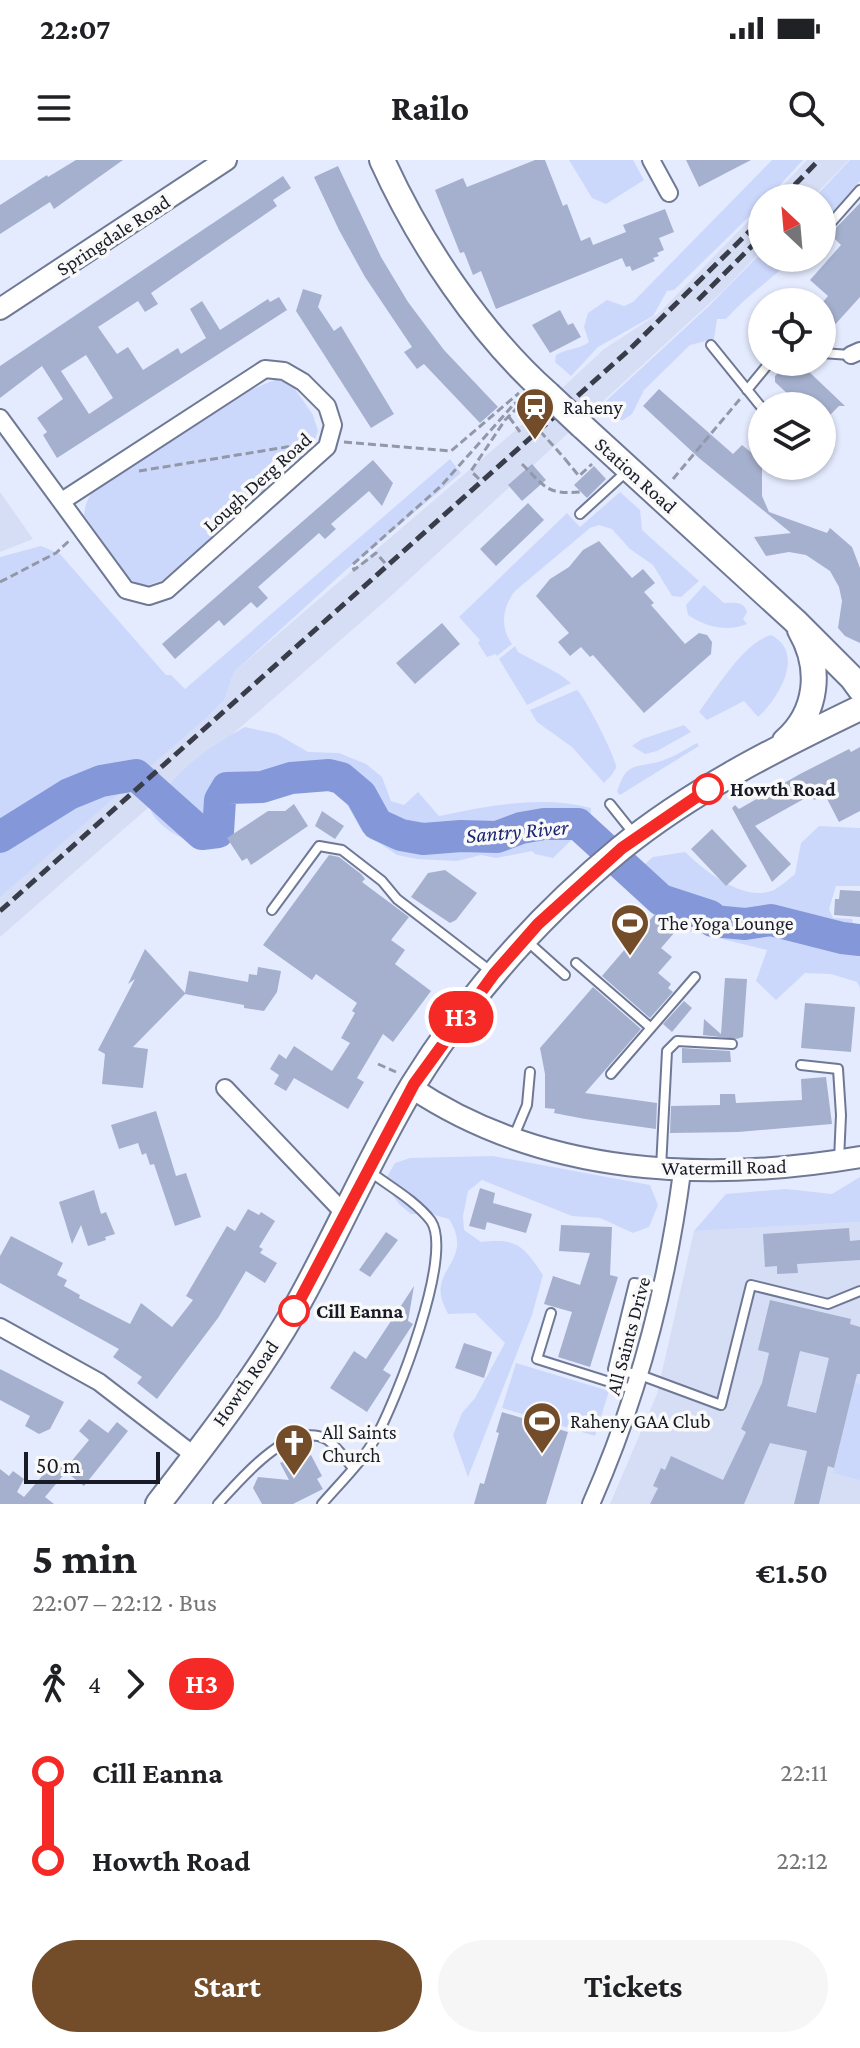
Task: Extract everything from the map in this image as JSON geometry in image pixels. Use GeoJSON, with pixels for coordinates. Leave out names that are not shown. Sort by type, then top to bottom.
{"type":"FeatureCollection","features":[{"type":"Feature","properties":{"kind":"main road","name":"Station Road"},"geometry":{"type":"LineString","coordinates":[[382,160],[411,220],[457,291],[529,377],[795,621],[860,689]]}},
{"type":"Feature","properties":{"kind":"main road","name":"Station Road"},"geometry":{"type":"LineString","coordinates":[[762,759],[801,725],[813,696],[815,678],[811,659],[795,621]]}},
{"type":"Feature","properties":{"kind":"main road","name":"Howth Road"},"geometry":{"type":"LineString","coordinates":[[158,1504],[267,1354],[294,1311],[412,1088],[494,974],[524,938],[602,865],[683,805],[860,708]]}},
{"type":"Feature","properties":{"kind":"street","name":"Springdale Road"},"geometry":{"type":"LineString","coordinates":[[0,309],[226,160]]}},
{"type":"Feature","properties":{"kind":"street"},"geometry":{"type":"LineString","coordinates":[[651,160],[669,193]]}},
{"type":"Feature","properties":{"kind":"street","name":"Lough Derg Road"},"geometry":{"type":"LineString","coordinates":[[0,418],[126,590],[149,596],[167,590],[327,447],[333,425],[327,406],[303,382],[284,371],[265,369],[62,501]]}},
{"type":"Feature","properties":{"kind":"street"},"geometry":{"type":"LineString","coordinates":[[225,1088],[345,1214]]}},
{"type":"Feature","properties":{"kind":"street","name":"Watermill Road"},"geometry":{"type":"LineString","coordinates":[[412,1088],[439,1106],[514,1137],[547,1149],[612,1165],[671,1171],[763,1169],[860,1157]]}},
{"type":"Feature","properties":{"kind":"street","name":"All Saints Drive"},"geometry":{"type":"LineString","coordinates":[[591,1504],[622,1430],[662,1287],[674,1229],[671,1171]]}},
{"type":"Feature","properties":{"kind":"street"},"geometry":{"type":"LineString","coordinates":[[0,1327],[99,1382],[195,1456]]}},
{"type":"Feature","properties":{"kind":"lane"},"geometry":{"type":"LineString","coordinates":[[836,217],[860,190]]}},
{"type":"Feature","properties":{"kind":"lane"},"geometry":{"type":"LineString","coordinates":[[711,345],[747,390],[758,376]]}},
{"type":"Feature","properties":{"kind":"lane"},"geometry":{"type":"LineString","coordinates":[[580,514],[629,468]]}},
{"type":"Feature","properties":{"kind":"lane"},"geometry":{"type":"LineString","coordinates":[[610,804],[630,842]]}},
{"type":"Feature","properties":{"kind":"lane"},"geometry":{"type":"LineString","coordinates":[[272,910],[319,846],[342,850],[382,881],[397,899],[494,974]]}},
{"type":"Feature","properties":{"kind":"lane"},"geometry":{"type":"LineString","coordinates":[[524,938],[565,975]]}},
{"type":"Feature","properties":{"kind":"lane"},"geometry":{"type":"LineString","coordinates":[[576,963],[651,1028]]}},
{"type":"Feature","properties":{"kind":"lane"},"geometry":{"type":"LineString","coordinates":[[611,1074],[695,977]]}},
{"type":"Feature","properties":{"kind":"lane"},"geometry":{"type":"LineString","coordinates":[[671,1171],[667,1051],[677,1041],[732,1044]]}},
{"type":"Feature","properties":{"kind":"lane"},"geometry":{"type":"LineString","coordinates":[[801,1065],[838,1069],[841,1115],[839,1161]]}},
{"type":"Feature","properties":{"kind":"lane"},"geometry":{"type":"LineString","coordinates":[[514,1137],[527,1105],[530,1072]]}},
{"type":"Feature","properties":{"kind":"lane"},"geometry":{"type":"LineString","coordinates":[[322,1504],[376,1438],[432,1290],[438,1246],[432,1223],[401,1194],[368,1171]]}},
{"type":"Feature","properties":{"kind":"lane"},"geometry":{"type":"LineString","coordinates":[[637,1383],[613,1369],[634,1283],[662,1287]]}},
{"type":"Feature","properties":{"kind":"lane"},"geometry":{"type":"LineString","coordinates":[[551,1313],[537,1359],[721,1405],[751,1285],[828,1304],[860,1291]]}},
{"type":"Feature","properties":{"kind":"lane"},"geometry":{"type":"LineString","coordinates":[[218,1504],[271,1451],[306,1435],[327,1439],[352,1467]]}},
{"type":"Feature","properties":{"kind":"path"},"geometry":{"type":"LineString","coordinates":[[673,479],[747,390]]}},
{"type":"Feature","properties":{"kind":"path"},"geometry":{"type":"LineString","coordinates":[[385,563],[376,553],[354,570],[352,565],[441,486],[515,403],[565,459]]}},
{"type":"Feature","properties":{"kind":"path"},"geometry":{"type":"LineString","coordinates":[[479,479],[471,471],[519,406]]}},
{"type":"Feature","properties":{"kind":"path"},"geometry":{"type":"LineString","coordinates":[[509,417],[520,432]]}},
{"type":"Feature","properties":{"kind":"path"},"geometry":{"type":"LineString","coordinates":[[522,464],[541,484],[559,494],[581,492]]}},
{"type":"Feature","properties":{"kind":"path"},"geometry":{"type":"LineString","coordinates":[[0,582],[56,553],[81,529]]}},
{"type":"Feature","properties":{"kind":"shaded area"},"geometry":{"type":"Polygon","coordinates":[[[569,160],[633,160],[644,180],[606,204],[592,198],[569,160]]]}},
{"type":"Feature","properties":{"kind":"shaded area"},"geometry":{"type":"Polygon","coordinates":[[[772,160],[803,160],[781,184],[749,184],[772,160]]]}},
{"type":"Feature","properties":{"kind":"shaded area"},"geometry":{"type":"Polygon","coordinates":[[[807,160],[849,160],[826,184],[784,184],[807,160]]]}},
{"type":"Feature","properties":{"kind":"shaded area"},"geometry":{"type":"Polygon","coordinates":[[[850,160],[860,160],[860,181],[836,209],[836,184],[827,184],[850,160]]]}},
{"type":"Feature","properties":{"kind":"shaded area"},"geometry":{"type":"Polygon","coordinates":[[[748,185],[748,218],[674,290],[667,291],[653,316],[598,347],[571,376],[555,362],[556,355],[589,342],[584,327],[588,313],[607,300],[624,306],[633,302],[748,185]]]}},
{"type":"Feature","properties":{"kind":"shaded area"},"geometry":{"type":"Polygon","coordinates":[[[748,221],[748,265],[723,291],[391,596],[0,937],[0,896],[209,715],[224,700],[234,672],[531,417],[604,349],[658,314],[748,221]]]}},
{"type":"Feature","properties":{"kind":"shaded area"},"geometry":{"type":"Polygon","coordinates":[[[748,266],[748,272],[777,272],[759,288],[748,288],[748,298],[726,319],[717,319],[714,339],[690,345],[644,390],[632,414],[623,420],[612,419],[606,401],[748,266]]]}},
{"type":"Feature","properties":{"kind":"shaded area"},"geometry":{"type":"Polygon","coordinates":[[[277,379],[295,389],[313,415],[318,431],[311,450],[163,580],[145,586],[129,579],[84,515],[92,493],[111,477],[248,391],[277,379]]]}},
{"type":"Feature","properties":{"kind":"shaded area"},"geometry":{"type":"Polygon","coordinates":[[[450,459],[461,473],[347,569],[234,672],[224,700],[205,719],[0,897],[0,557],[41,546],[60,554],[166,675],[171,675],[185,689],[450,459]]]}},
{"type":"Feature","properties":{"kind":"shaded area"},"geometry":{"type":"Polygon","coordinates":[[[0,492],[33,539],[0,552],[0,492]]]}},
{"type":"Feature","properties":{"kind":"shaded area"},"geometry":{"type":"Polygon","coordinates":[[[620,492],[640,510],[642,530],[699,581],[681,597],[672,596],[653,565],[630,549],[612,529],[599,525],[590,528],[515,591],[507,604],[504,618],[512,644],[497,656],[487,657],[478,643],[480,640],[459,617],[567,513],[580,527],[620,492]]]}},
{"type":"Feature","properties":{"kind":"shaded area"},"geometry":{"type":"Polygon","coordinates":[[[704,585],[724,603],[744,606],[747,612],[743,619],[747,624],[732,628],[717,627],[688,615],[686,605],[704,585]]]}},
{"type":"Feature","properties":{"kind":"shaded area"},"geometry":{"type":"Polygon","coordinates":[[[771,635],[787,653],[788,664],[786,676],[774,699],[758,717],[744,701],[707,720],[699,712],[722,679],[751,647],[771,635]]]}},
{"type":"Feature","properties":{"kind":"shaded area"},"geometry":{"type":"Polygon","coordinates":[[[515,646],[518,652],[571,683],[527,705],[499,659],[515,646]]]}},
{"type":"Feature","properties":{"kind":"shaded area"},"geometry":{"type":"Polygon","coordinates":[[[577,690],[593,714],[615,762],[615,769],[604,783],[572,747],[537,722],[530,710],[577,690]]]}},
{"type":"Feature","properties":{"kind":"shaded area"},"geometry":{"type":"Polygon","coordinates":[[[684,725],[691,732],[657,751],[645,754],[632,746],[642,739],[684,725]]]}},
{"type":"Feature","properties":{"kind":"shaded area"},"geometry":{"type":"Polygon","coordinates":[[[245,727],[277,734],[308,752],[339,753],[366,764],[382,777],[391,801],[404,805],[418,792],[439,816],[495,806],[553,802],[591,808],[590,822],[553,858],[532,851],[496,858],[481,855],[457,861],[417,859],[397,855],[362,831],[344,799],[303,772],[274,779],[245,781],[228,794],[223,827],[213,839],[194,842],[163,826],[151,811],[169,785],[205,752],[245,727]]]}},
{"type":"Feature","properties":{"kind":"shaded area"},"geometry":{"type":"Polygon","coordinates":[[[697,743],[699,746],[620,795],[617,792],[628,770],[666,759],[697,743]]]}},
{"type":"Feature","properties":{"kind":"shaded area"},"geometry":{"type":"Polygon","coordinates":[[[819,826],[860,828],[860,886],[836,886],[829,909],[833,918],[852,919],[855,930],[860,932],[860,988],[857,982],[831,974],[805,973],[776,1000],[756,981],[767,950],[685,930],[675,917],[647,906],[627,889],[625,881],[653,857],[685,852],[714,876],[738,889],[762,893],[774,890],[795,874],[801,843],[819,826]]]}},
{"type":"Feature","properties":{"kind":"shaded area"},"geometry":{"type":"Polygon","coordinates":[[[493,1156],[650,1185],[658,1205],[649,1227],[633,1233],[600,1218],[572,1216],[482,1180],[468,1191],[463,1216],[464,1230],[481,1242],[503,1241],[518,1246],[543,1275],[532,1315],[468,1477],[453,1435],[462,1413],[475,1398],[505,1343],[475,1313],[448,1314],[441,1286],[457,1243],[449,1219],[431,1214],[411,1214],[399,1204],[384,1182],[395,1163],[410,1158],[493,1156]]]}},
{"type":"Feature","properties":{"kind":"shaded area"},"geometry":{"type":"Polygon","coordinates":[[[860,1177],[860,1222],[694,1231],[726,1194],[786,1189],[832,1194],[860,1177]]]}},
{"type":"Feature","properties":{"kind":"shaded area"},"geometry":{"type":"Polygon","coordinates":[[[860,1222],[860,1504],[610,1504],[657,1394],[694,1231],[860,1222]]]}},
{"type":"Feature","properties":{"kind":"shaded area"},"geometry":{"type":"Polygon","coordinates":[[[516,1363],[609,1391],[595,1436],[502,1408],[516,1363]]]}},
{"type":"Feature","properties":{"kind":"shaded area"},"geometry":{"type":"Polygon","coordinates":[[[855,1383],[860,1384],[860,1480],[833,1473],[855,1383]]]}},
{"type":"Feature","properties":{"kind":"building"},"geometry":{"type":"Polygon","coordinates":[[[76,160],[123,160],[54,209],[50,202],[0,234],[0,205],[76,160]]]}},
{"type":"Feature","properties":{"kind":"building"},"geometry":{"type":"Polygon","coordinates":[[[535,160],[545,160],[581,241],[590,237],[593,245],[626,232],[623,225],[665,209],[674,232],[659,238],[664,250],[657,253],[659,256],[653,258],[655,261],[632,271],[622,258],[496,309],[481,271],[473,275],[464,252],[460,253],[435,190],[463,178],[467,187],[535,160]]]}},
{"type":"Feature","properties":{"kind":"building"},"geometry":{"type":"Polygon","coordinates":[[[686,160],[751,160],[699,187],[686,160]]]}},
{"type":"Feature","properties":{"kind":"building"},"geometry":{"type":"Polygon","coordinates":[[[338,166],[381,257],[408,302],[444,350],[498,407],[480,423],[424,364],[417,369],[404,352],[412,347],[365,277],[314,177],[338,166]]]}},
{"type":"Feature","properties":{"kind":"building"},"geometry":{"type":"Polygon","coordinates":[[[283,176],[291,188],[273,200],[277,206],[151,293],[158,304],[145,312],[138,301],[98,327],[117,354],[128,347],[143,370],[178,348],[181,354],[206,338],[190,309],[202,301],[220,330],[268,299],[270,302],[279,297],[287,310],[57,458],[43,435],[47,432],[37,418],[63,399],[42,366],[0,398],[0,366],[283,176]],[[86,355],[61,371],[89,414],[113,398],[86,355]]]}},
{"type":"Feature","properties":{"kind":"building"},"geometry":{"type":"Polygon","coordinates":[[[860,203],[860,297],[836,324],[836,288],[819,288],[810,280],[817,272],[836,272],[836,251],[841,245],[836,240],[836,228],[860,203]]]}},
{"type":"Feature","properties":{"kind":"building"},"geometry":{"type":"Polygon","coordinates":[[[303,289],[322,295],[318,307],[334,331],[341,326],[394,414],[371,428],[296,311],[303,289]]]}},
{"type":"Feature","properties":{"kind":"building"},"geometry":{"type":"Polygon","coordinates":[[[560,310],[568,325],[573,323],[581,337],[550,353],[532,325],[560,310]]]}},
{"type":"Feature","properties":{"kind":"building"},"geometry":{"type":"Polygon","coordinates":[[[775,376],[813,376],[830,392],[786,392],[775,382],[775,376]]]}},
{"type":"Feature","properties":{"kind":"building"},"geometry":{"type":"Polygon","coordinates":[[[659,389],[733,454],[742,445],[748,450],[748,480],[762,480],[762,496],[769,512],[827,533],[830,528],[852,547],[860,568],[860,643],[845,636],[838,628],[842,601],[839,587],[830,571],[806,555],[789,552],[766,556],[754,537],[791,533],[699,458],[643,406],[659,389]]]}},
{"type":"Feature","properties":{"kind":"building"},"geometry":{"type":"Polygon","coordinates":[[[836,397],[845,406],[836,409],[836,397]]]}},
{"type":"Feature","properties":{"kind":"building"},"geometry":{"type":"Polygon","coordinates":[[[373,460],[393,483],[382,506],[369,491],[331,524],[336,529],[325,539],[319,533],[258,587],[268,598],[257,608],[251,602],[224,626],[219,620],[175,659],[162,644],[373,460]]]}},
{"type":"Feature","properties":{"kind":"building"},"geometry":{"type":"Polygon","coordinates":[[[532,464],[546,480],[522,501],[508,485],[532,464]]]}},
{"type":"Feature","properties":{"kind":"building"},"geometry":{"type":"Polygon","coordinates":[[[594,466],[606,479],[587,498],[574,485],[594,466]]]}},
{"type":"Feature","properties":{"kind":"building"},"geometry":{"type":"Polygon","coordinates":[[[528,503],[544,520],[496,566],[480,549],[528,503]]]}},
{"type":"Feature","properties":{"kind":"building"},"geometry":{"type":"Polygon","coordinates":[[[599,541],[632,578],[643,569],[655,583],[644,592],[654,603],[651,605],[685,644],[699,633],[707,635],[712,642],[711,654],[644,713],[593,655],[590,657],[581,647],[570,656],[558,642],[569,633],[536,596],[583,550],[599,541]]]}},
{"type":"Feature","properties":{"kind":"building"},"geometry":{"type":"Polygon","coordinates":[[[442,623],[460,644],[415,684],[396,663],[442,623]]]}},
{"type":"Feature","properties":{"kind":"building"},"geometry":{"type":"Polygon","coordinates":[[[860,747],[860,811],[839,822],[825,795],[814,800],[811,795],[755,826],[791,864],[772,882],[732,808],[735,805],[739,809],[800,774],[849,749],[851,752],[860,747]]]}},
{"type":"Feature","properties":{"kind":"building"},"geometry":{"type":"Polygon","coordinates":[[[294,804],[308,826],[251,865],[247,858],[242,861],[227,838],[268,811],[285,811],[294,804]]]}},
{"type":"Feature","properties":{"kind":"building"},"geometry":{"type":"Polygon","coordinates":[[[322,811],[344,826],[335,839],[315,826],[322,811]]]}},
{"type":"Feature","properties":{"kind":"building"},"geometry":{"type":"Polygon","coordinates":[[[712,829],[747,866],[726,886],[691,849],[712,829]]]}},
{"type":"Feature","properties":{"kind":"building"},"geometry":{"type":"Polygon","coordinates":[[[329,855],[339,857],[361,874],[365,879],[362,882],[409,917],[391,940],[405,950],[395,964],[431,991],[393,1042],[383,1034],[357,1078],[364,1082],[348,1109],[294,1078],[286,1091],[274,1084],[279,1075],[270,1069],[279,1054],[286,1059],[294,1046],[332,1071],[350,1043],[341,1038],[357,1003],[316,974],[312,980],[263,945],[329,855]]]}},
{"type":"Feature","properties":{"kind":"building"},"geometry":{"type":"Polygon","coordinates":[[[445,870],[477,893],[456,920],[450,923],[411,897],[428,873],[445,870]]]}},
{"type":"Feature","properties":{"kind":"building"},"geometry":{"type":"Polygon","coordinates":[[[840,890],[860,891],[860,917],[834,915],[835,899],[839,899],[840,890]]]}},
{"type":"Feature","properties":{"kind":"building"},"geometry":{"type":"Polygon","coordinates":[[[655,914],[675,932],[661,948],[672,957],[658,973],[671,984],[668,988],[673,992],[650,1018],[602,976],[655,914]]]}},
{"type":"Feature","properties":{"kind":"building"},"geometry":{"type":"Polygon","coordinates":[[[145,949],[185,993],[189,971],[248,982],[249,974],[257,975],[258,967],[281,971],[277,992],[264,1011],[185,994],[133,1047],[148,1049],[143,1088],[102,1084],[105,1054],[98,1050],[135,979],[128,984],[145,949]]]}},
{"type":"Feature","properties":{"kind":"building"},"geometry":{"type":"Polygon","coordinates":[[[725,978],[747,979],[743,1037],[736,1039],[703,1035],[704,1019],[721,1034],[725,978]]]}},
{"type":"Feature","properties":{"kind":"building"},"geometry":{"type":"Polygon","coordinates":[[[593,987],[641,1029],[585,1093],[657,1103],[656,1129],[585,1119],[554,1113],[555,1109],[545,1108],[545,1074],[540,1048],[593,987]]]}},
{"type":"Feature","properties":{"kind":"building"},"geometry":{"type":"Polygon","coordinates":[[[684,1001],[692,1008],[672,1032],[663,1024],[684,1001]]]}},
{"type":"Feature","properties":{"kind":"building"},"geometry":{"type":"Polygon","coordinates":[[[805,1003],[855,1007],[851,1052],[801,1048],[805,1003]]]}},
{"type":"Feature","properties":{"kind":"building"},"geometry":{"type":"Polygon","coordinates":[[[682,1048],[730,1051],[731,1062],[682,1063],[682,1048]]]}},
{"type":"Feature","properties":{"kind":"building"},"geometry":{"type":"Polygon","coordinates":[[[826,1077],[832,1124],[738,1132],[670,1133],[671,1106],[720,1105],[720,1094],[735,1094],[736,1103],[802,1100],[801,1079],[826,1077]]]}},
{"type":"Feature","properties":{"kind":"building"},"geometry":{"type":"Polygon","coordinates":[[[156,1111],[176,1176],[186,1173],[201,1217],[175,1226],[154,1164],[150,1165],[146,1153],[142,1155],[138,1143],[119,1149],[111,1125],[156,1111]]]}},
{"type":"Feature","properties":{"kind":"building"},"geometry":{"type":"Polygon","coordinates":[[[480,1188],[495,1193],[493,1203],[532,1214],[526,1233],[487,1222],[485,1230],[469,1226],[480,1188]]]}},
{"type":"Feature","properties":{"kind":"building"},"geometry":{"type":"Polygon","coordinates":[[[94,1190],[101,1214],[106,1212],[115,1234],[88,1246],[81,1225],[72,1244],[59,1202],[94,1190]]]}},
{"type":"Feature","properties":{"kind":"building"},"geometry":{"type":"Polygon","coordinates":[[[248,1209],[259,1215],[261,1212],[275,1221],[259,1247],[263,1249],[260,1253],[277,1263],[265,1283],[246,1271],[218,1318],[157,1399],[137,1383],[142,1377],[113,1357],[119,1349],[0,1283],[0,1256],[11,1236],[63,1263],[57,1275],[67,1280],[64,1286],[80,1295],[79,1298],[130,1324],[141,1303],[172,1327],[193,1300],[186,1296],[227,1226],[235,1231],[248,1209]]]}},
{"type":"Feature","properties":{"kind":"building"},"geometry":{"type":"Polygon","coordinates":[[[561,1225],[612,1227],[610,1275],[618,1277],[590,1367],[558,1357],[572,1312],[544,1304],[553,1276],[580,1285],[590,1253],[559,1251],[561,1225]]]}},
{"type":"Feature","properties":{"kind":"building"},"geometry":{"type":"Polygon","coordinates":[[[849,1228],[850,1241],[860,1240],[860,1260],[797,1264],[798,1273],[777,1274],[777,1266],[765,1267],[763,1234],[849,1228]]]}},
{"type":"Feature","properties":{"kind":"building"},"geometry":{"type":"Polygon","coordinates":[[[386,1232],[398,1240],[370,1277],[359,1270],[386,1232]]]}},
{"type":"Feature","properties":{"kind":"building"},"geometry":{"type":"Polygon","coordinates":[[[414,1286],[408,1321],[413,1324],[383,1370],[391,1375],[367,1412],[330,1388],[354,1351],[366,1359],[414,1286]]]}},
{"type":"Feature","properties":{"kind":"building"},"geometry":{"type":"Polygon","coordinates":[[[770,1300],[851,1319],[850,1324],[860,1327],[860,1374],[857,1374],[834,1468],[828,1466],[819,1504],[794,1504],[807,1451],[770,1443],[744,1504],[650,1504],[658,1488],[653,1486],[661,1468],[665,1470],[671,1456],[723,1480],[746,1432],[741,1429],[762,1383],[769,1353],[758,1350],[770,1300]],[[800,1351],[787,1406],[816,1413],[829,1358],[800,1351]]]}},
{"type":"Feature","properties":{"kind":"building"},"geometry":{"type":"Polygon","coordinates":[[[464,1343],[492,1352],[484,1378],[455,1368],[464,1343]]]}},
{"type":"Feature","properties":{"kind":"building"},"geometry":{"type":"Polygon","coordinates":[[[0,1369],[64,1402],[50,1429],[39,1434],[25,1426],[30,1416],[0,1400],[0,1369]]]}},
{"type":"Feature","properties":{"kind":"building","name":"Raheny GAA Club"},"geometry":{"type":"Polygon","coordinates":[[[502,1412],[568,1432],[546,1504],[474,1504],[480,1483],[484,1484],[502,1412]]]}},
{"type":"Feature","properties":{"kind":"building"},"geometry":{"type":"Polygon","coordinates":[[[89,1419],[108,1433],[117,1422],[128,1431],[84,1486],[66,1472],[45,1497],[54,1504],[0,1504],[0,1469],[9,1476],[13,1471],[24,1479],[17,1492],[24,1497],[55,1461],[65,1469],[89,1440],[79,1431],[89,1419]]]}},
{"type":"Feature","properties":{"kind":"building","name":"All Saints Church"},"geometry":{"type":"Polygon","coordinates":[[[302,1451],[306,1458],[311,1455],[322,1476],[317,1479],[323,1489],[293,1504],[262,1504],[253,1488],[258,1477],[289,1480],[280,1463],[302,1451]]]}},
{"type":"Feature","properties":{"kind":"waterway","name":"Santry River"},"geometry":{"type":"LineString","coordinates":[[0,837],[69,794],[101,781],[136,775],[202,834],[218,832],[220,800],[227,788],[262,787],[291,778],[329,775],[341,778],[361,795],[377,824],[401,835],[423,839],[497,837],[544,824],[578,824],[661,900],[710,916],[713,921],[745,924],[771,920],[860,940]]}},
{"type":"Feature","properties":{"kind":"railway"},"geometry":{"type":"LineString","coordinates":[[796,184],[819,160]]}},
{"type":"Feature","properties":{"kind":"railway"},"geometry":{"type":"LineString","coordinates":[[0,911],[629,350],[748,233]]}},
{"type":"Feature","properties":{"kind":"railway"},"geometry":{"type":"LineString","coordinates":[[698,300],[748,250]]}},
{"type":"Feature","properties":{"kind":"bus line","name":"H3"},"geometry":{"type":"LineString","coordinates":[[294,1311],[414,1084],[494,974],[538,924],[622,848],[708,789]]}},
{"type":"Feature","properties":{"kind":"place","name":"Raheny"},"geometry":{"type":"Point","coordinates":[535,441]}},
{"type":"Feature","properties":{"kind":"place","name":"Howth Road"},"geometry":{"type":"Point","coordinates":[708,789]}},
{"type":"Feature","properties":{"kind":"place","name":"The Yoga Lounge"},"geometry":{"type":"Point","coordinates":[630,957]}},
{"type":"Feature","properties":{"kind":"place","name":"Cill Eanna"},"geometry":{"type":"Point","coordinates":[294,1311]}},
{"type":"Feature","properties":{"kind":"place","name":"Raheny GAA Club"},"geometry":{"type":"Point","coordinates":[542,1455]}},
{"type":"Feature","properties":{"kind":"place","name":"All Saints Church"},"geometry":{"type":"Point","coordinates":[294,1477]}}]}
